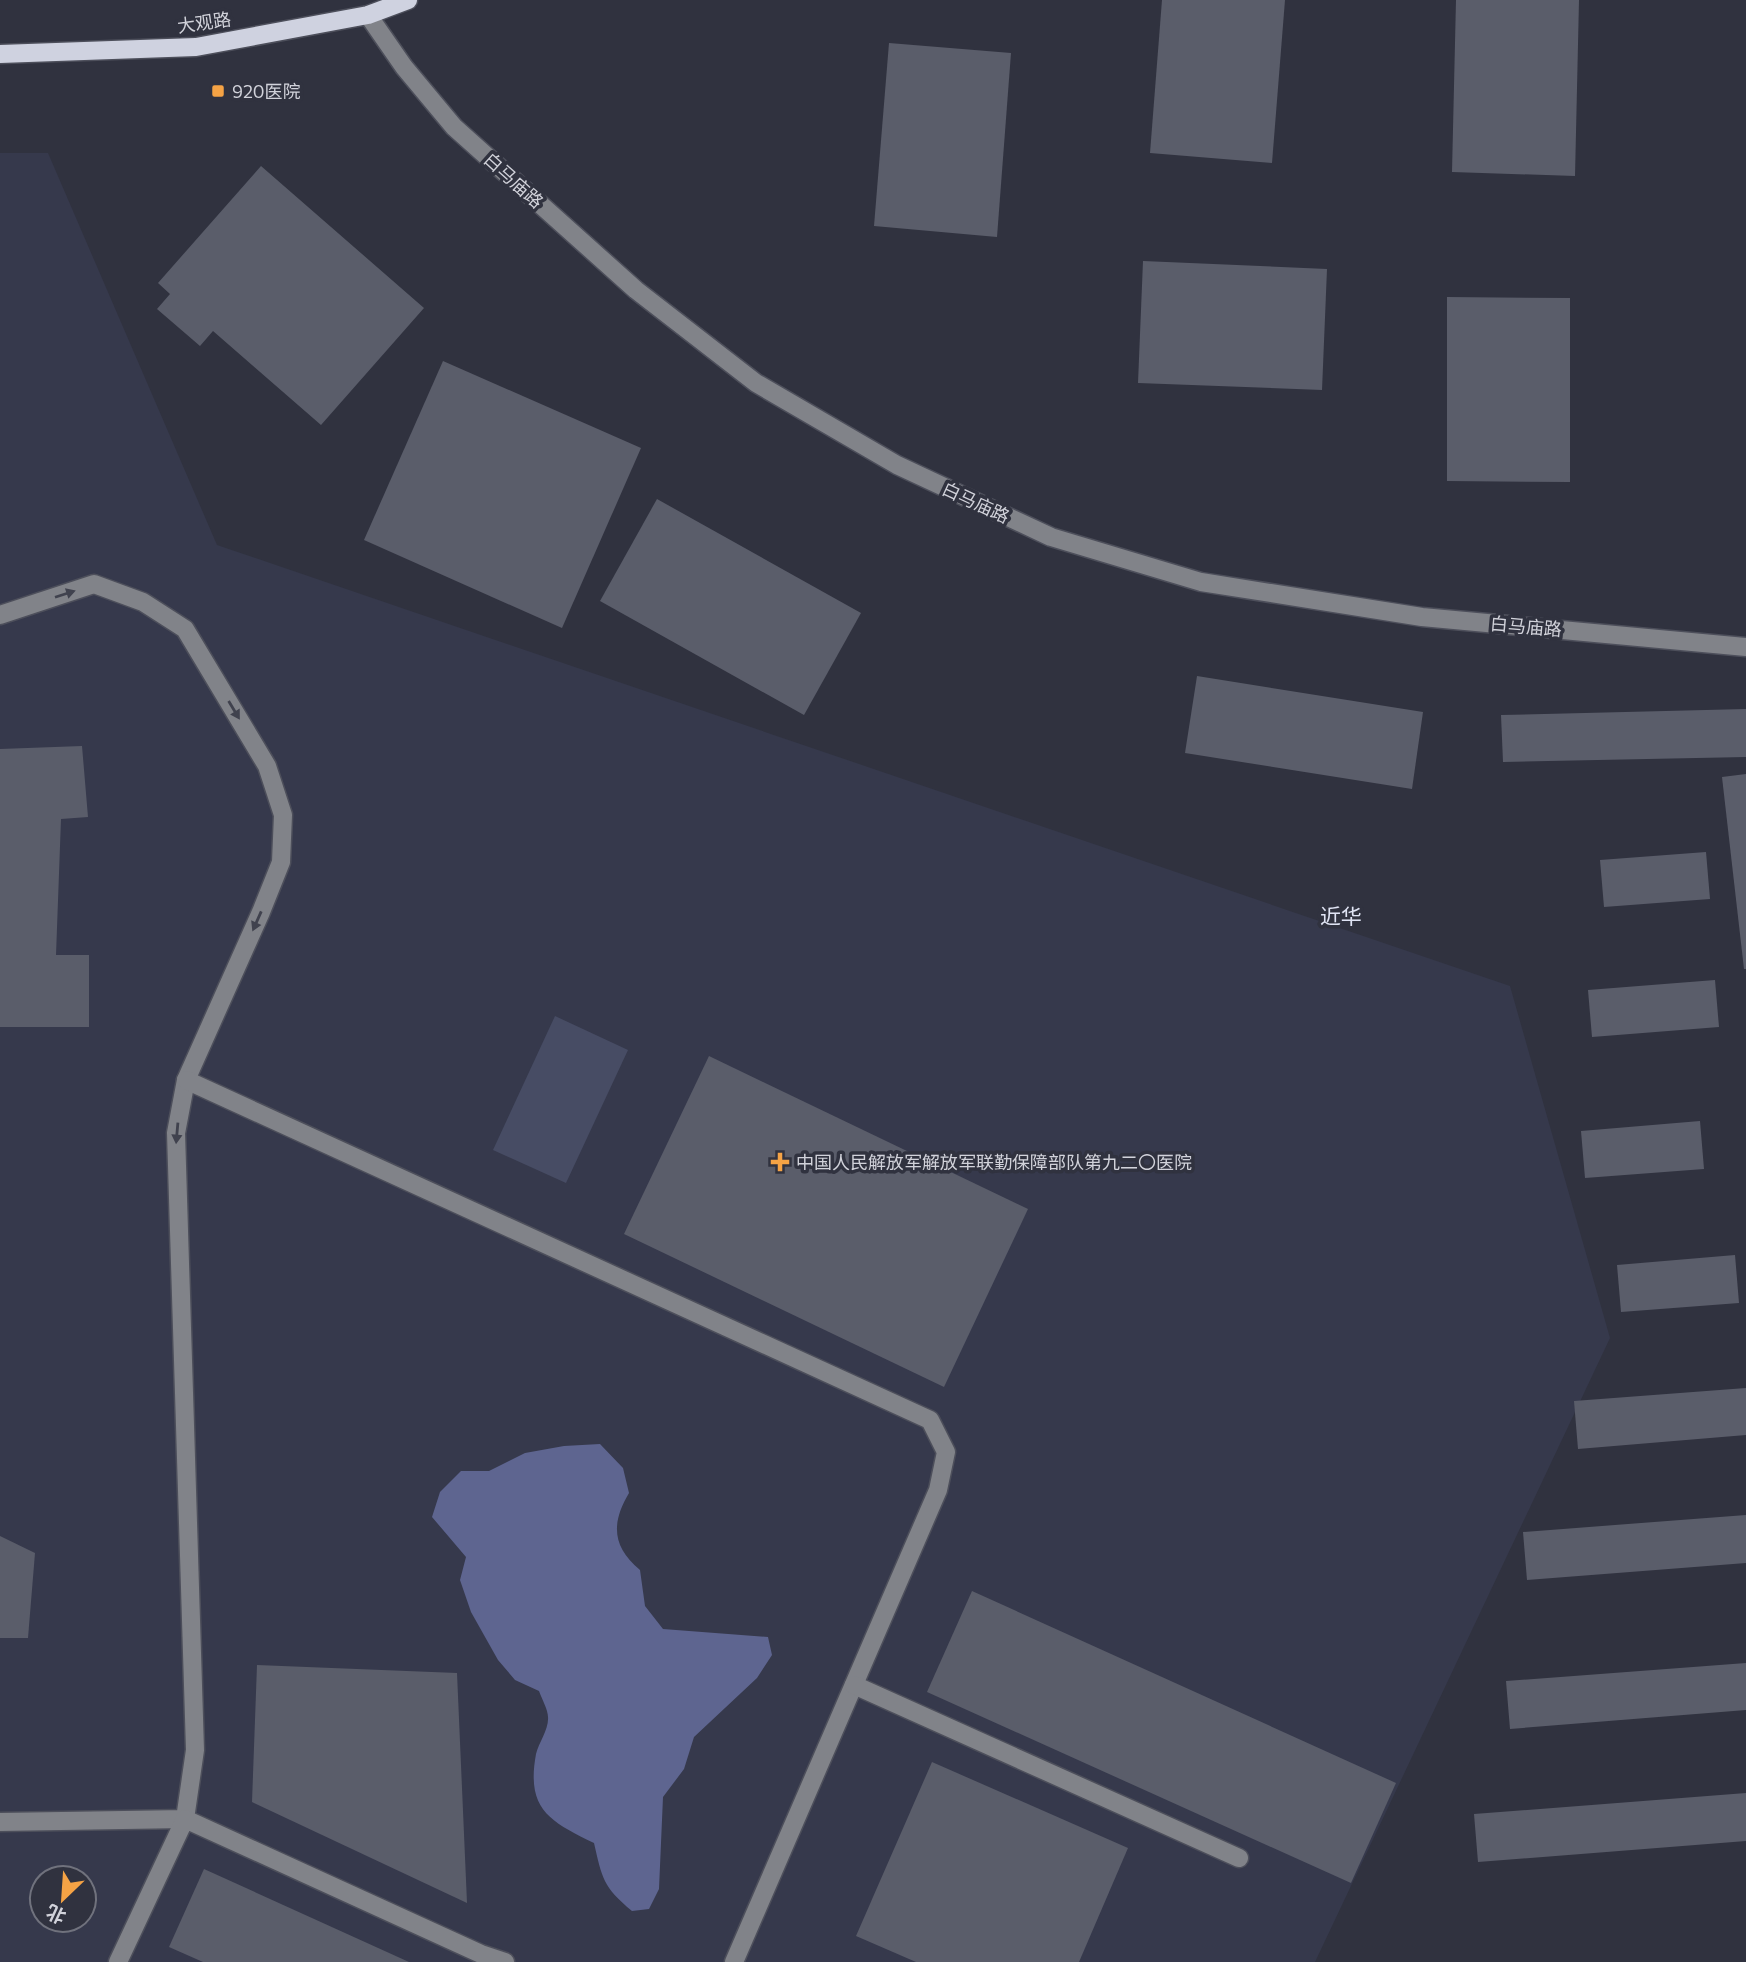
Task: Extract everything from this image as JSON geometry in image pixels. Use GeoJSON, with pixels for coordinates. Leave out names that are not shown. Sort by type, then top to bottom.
{"type":"FeatureCollection","features":[{"type":"Feature","properties":{"kind":"main road","name":"大观路"},"geometry":{"type":"LineString","coordinates":[[0,54],[196,47],[368,15],[408,0]]}},
{"type":"Feature","properties":{"kind":"street","name":"白马庙路"},"geometry":{"type":"LineString","coordinates":[[368,15],[404,67],[454,127],[636,290],[756,383],[897,465],[1051,537],[1215,584],[1422,617],[1746,647]]}},
{"type":"Feature","properties":{"kind":"street"},"geometry":{"type":"LineString","coordinates":[[0,615],[94,584],[143,603],[185,629],[267,766],[284,815],[281,862],[186,1080],[176,1133],[195,1750],[185,1819],[118,1962]]}},
{"type":"Feature","properties":{"kind":"street"},"geometry":{"type":"LineString","coordinates":[[186,1080],[930,1420],[946,1452],[938,1490],[734,1962]]}},
{"type":"Feature","properties":{"kind":"street"},"geometry":{"type":"LineString","coordinates":[[854,1685],[1239,1858]]}},
{"type":"Feature","properties":{"kind":"street"},"geometry":{"type":"LineString","coordinates":[[0,1822],[185,1819],[479,1958],[505,1962]]}},
{"type":"Feature","properties":{"kind":"shaded area","name":"中国人民解放军解放军联勤保障部队第九二〇医院"},"geometry":{"type":"Polygon","coordinates":[[[0,153],[48,153],[217,545],[1510,986],[1610,1338],[1315,1962],[0,1962],[0,153]]]}},
{"type":"Feature","properties":{"kind":"shaded area"},"geometry":{"type":"Polygon","coordinates":[[[555,1016],[628,1050],[566,1183],[493,1150],[555,1016]]]}},
{"type":"Feature","properties":{"kind":"water"},"geometry":{"type":"Polygon","coordinates":[[[600,1444],[623,1468],[629,1493],[617,1524],[619,1543],[640,1570],[645,1606],[663,1629],[768,1637],[772,1655],[757,1678],[694,1737],[684,1769],[663,1797],[659,1889],[649,1909],[632,1911],[605,1881],[594,1843],[553,1820],[538,1801],[534,1773],[536,1754],[548,1722],[546,1708],[539,1691],[515,1680],[498,1660],[471,1612],[460,1580],[466,1557],[432,1517],[440,1492],[461,1471],[489,1471],[525,1453],[564,1446],[600,1444]]]}},
{"type":"Feature","properties":{"kind":"building"},"geometry":{"type":"Polygon","coordinates":[[[1162,0],[1285,0],[1272,163],[1150,153],[1162,0]]]}},
{"type":"Feature","properties":{"kind":"building"},"geometry":{"type":"Polygon","coordinates":[[[1456,0],[1579,0],[1575,176],[1452,172],[1456,0]]]}},
{"type":"Feature","properties":{"kind":"building"},"geometry":{"type":"Polygon","coordinates":[[[889,43],[1011,53],[997,237],[874,226],[889,43]]]}},
{"type":"Feature","properties":{"kind":"building"},"geometry":{"type":"Polygon","coordinates":[[[261,166],[424,308],[321,425],[213,331],[200,346],[157,309],[170,294],[158,283],[261,166]]]}},
{"type":"Feature","properties":{"kind":"building"},"geometry":{"type":"Polygon","coordinates":[[[1143,261],[1327,269],[1322,390],[1138,383],[1143,261]]]}},
{"type":"Feature","properties":{"kind":"building"},"geometry":{"type":"Polygon","coordinates":[[[1447,297],[1570,298],[1570,482],[1447,481],[1447,297]]]}},
{"type":"Feature","properties":{"kind":"building"},"geometry":{"type":"Polygon","coordinates":[[[443,361],[641,448],[562,628],[364,540],[443,361]]]}},
{"type":"Feature","properties":{"kind":"building"},"geometry":{"type":"Polygon","coordinates":[[[657,499],[861,613],[804,715],[600,601],[657,499]]]}},
{"type":"Feature","properties":{"kind":"building"},"geometry":{"type":"Polygon","coordinates":[[[1197,676],[1423,712],[1412,789],[1185,753],[1197,676]]]}},
{"type":"Feature","properties":{"kind":"building"},"geometry":{"type":"Polygon","coordinates":[[[1746,709],[1746,757],[1503,762],[1501,715],[1746,709]]]}},
{"type":"Feature","properties":{"kind":"building"},"geometry":{"type":"Polygon","coordinates":[[[82,746],[88,817],[61,819],[56,955],[89,955],[89,1027],[0,1027],[0,749],[82,746]]]}},
{"type":"Feature","properties":{"kind":"building"},"geometry":{"type":"Polygon","coordinates":[[[1746,774],[1746,969],[1744,969],[1722,777],[1746,774]]]}},
{"type":"Feature","properties":{"kind":"building"},"geometry":{"type":"Polygon","coordinates":[[[1706,852],[1710,899],[1604,907],[1600,860],[1706,852]]]}},
{"type":"Feature","properties":{"kind":"building"},"geometry":{"type":"Polygon","coordinates":[[[1715,980],[1719,1027],[1592,1037],[1588,990],[1715,980]]]}},
{"type":"Feature","properties":{"kind":"building"},"geometry":{"type":"Polygon","coordinates":[[[709,1056],[1028,1209],[944,1387],[624,1234],[709,1056]]]}},
{"type":"Feature","properties":{"kind":"building"},"geometry":{"type":"Polygon","coordinates":[[[1700,1121],[1704,1169],[1585,1178],[1581,1131],[1700,1121]]]}},
{"type":"Feature","properties":{"kind":"building"},"geometry":{"type":"Polygon","coordinates":[[[1735,1255],[1739,1303],[1621,1312],[1617,1265],[1735,1255]]]}},
{"type":"Feature","properties":{"kind":"building"},"geometry":{"type":"Polygon","coordinates":[[[1746,1388],[1746,1435],[1578,1449],[1574,1401],[1746,1388]]]}},
{"type":"Feature","properties":{"kind":"building"},"geometry":{"type":"Polygon","coordinates":[[[1746,1515],[1746,1563],[1527,1580],[1523,1532],[1746,1515]]]}},
{"type":"Feature","properties":{"kind":"building"},"geometry":{"type":"Polygon","coordinates":[[[0,1536],[35,1553],[28,1638],[0,1638],[0,1536]]]}},
{"type":"Feature","properties":{"kind":"building"},"geometry":{"type":"Polygon","coordinates":[[[972,1591],[1396,1783],[1351,1883],[927,1692],[972,1591]]]}},
{"type":"Feature","properties":{"kind":"building"},"geometry":{"type":"Polygon","coordinates":[[[1746,1663],[1746,1710],[1510,1729],[1506,1681],[1746,1663]]]}},
{"type":"Feature","properties":{"kind":"building"},"geometry":{"type":"Polygon","coordinates":[[[257,1665],[457,1673],[467,1903],[252,1802],[257,1665]]]}},
{"type":"Feature","properties":{"kind":"building"},"geometry":{"type":"Polygon","coordinates":[[[932,1762],[1128,1848],[1079,1962],[916,1962],[856,1936],[932,1762]]]}},
{"type":"Feature","properties":{"kind":"building"},"geometry":{"type":"Polygon","coordinates":[[[1746,1793],[1746,1841],[1478,1862],[1474,1814],[1746,1793]]]}},
{"type":"Feature","properties":{"kind":"building"},"geometry":{"type":"Polygon","coordinates":[[[204,1869],[409,1962],[203,1962],[169,1947],[204,1869]]]}},
{"type":"Feature","properties":{"kind":"place","name":"920医院"},"geometry":{"type":"Point","coordinates":[218,91]}},
{"type":"Feature","properties":{"kind":"place","name":"中国人民解放军解放军联勤保障部队第九二〇医院"},"geometry":{"type":"Point","coordinates":[780,1162]}},
{"type":"Feature","properties":{"kind":"district","name":"近华"},"geometry":{"type":"Point","coordinates":[1341,915]}}]}
